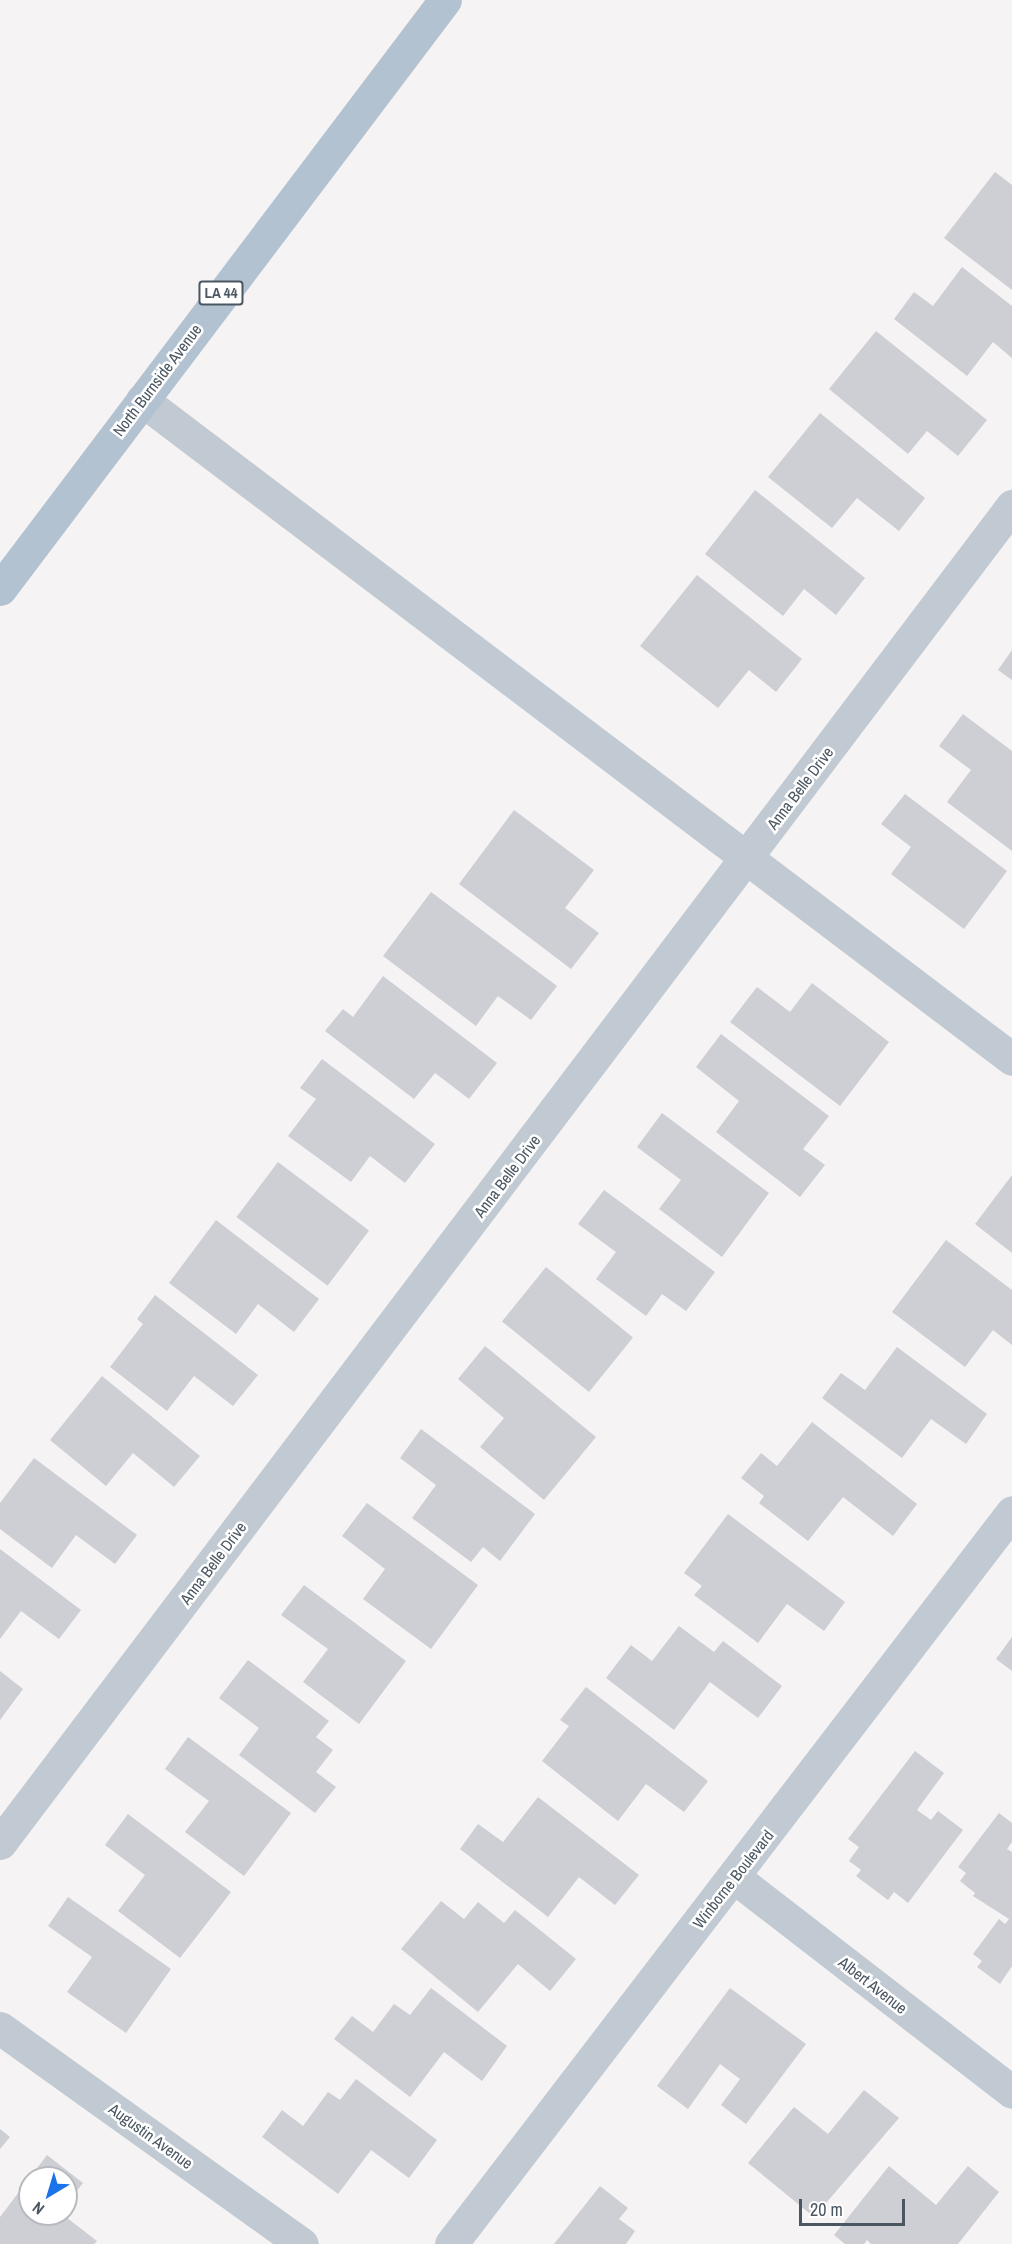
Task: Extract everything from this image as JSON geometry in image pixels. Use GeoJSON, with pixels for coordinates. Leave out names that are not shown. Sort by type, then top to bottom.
{"type":"FeatureCollection","features":[{"type":"Feature","properties":{"kind":"main road","name":"North Burnside Avenue"},"geometry":{"type":"LineString","coordinates":[[0,589],[445,0]]}},
{"type":"Feature","properties":{"kind":"street"},"geometry":{"type":"LineString","coordinates":[[142,400],[1012,1059]]}},
{"type":"Feature","properties":{"kind":"street","name":"Anna Belle Drive"},"geometry":{"type":"LineString","coordinates":[[0,1844],[1012,506]]}},
{"type":"Feature","properties":{"kind":"street","name":"Winborne Boulevard"},"geometry":{"type":"LineString","coordinates":[[452,2244],[1012,1512]]}},
{"type":"Feature","properties":{"kind":"street","name":"Albert Avenue"},"geometry":{"type":"LineString","coordinates":[[734,1877],[1012,2092]]}},
{"type":"Feature","properties":{"kind":"street","name":"Augustin Avenue"},"geometry":{"type":"LineString","coordinates":[[0,2028],[302,2244]]}},
{"type":"Feature","properties":{"kind":"building"},"geometry":{"type":"Polygon","coordinates":[[[995,172],[1012,185],[1012,290],[944,238],[995,172]]]}},
{"type":"Feature","properties":{"kind":"building"},"geometry":{"type":"Polygon","coordinates":[[[962,267],[1012,306],[1012,358],[993,342],[967,376],[894,319],[914,292],[933,306],[962,267]]]}},
{"type":"Feature","properties":{"kind":"building"},"geometry":{"type":"Polygon","coordinates":[[[876,331],[987,420],[958,456],[927,431],[908,454],[829,389],[876,331]]]}},
{"type":"Feature","properties":{"kind":"building"},"geometry":{"type":"Polygon","coordinates":[[[820,413],[925,498],[899,531],[857,498],[832,528],[768,477],[820,413]]]}},
{"type":"Feature","properties":{"kind":"building"},"geometry":{"type":"Polygon","coordinates":[[[755,490],[865,578],[836,615],[804,589],[783,616],[705,554],[755,490]]]}},
{"type":"Feature","properties":{"kind":"building"},"geometry":{"type":"Polygon","coordinates":[[[697,575],[802,659],[776,692],[749,670],[718,708],[640,646],[697,575]]]}},
{"type":"Feature","properties":{"kind":"building"},"geometry":{"type":"Polygon","coordinates":[[[1012,650],[1012,680],[998,670],[1012,650]]]}},
{"type":"Feature","properties":{"kind":"building"},"geometry":{"type":"Polygon","coordinates":[[[963,714],[1012,751],[1012,851],[947,802],[971,770],[939,746],[963,714]]]}},
{"type":"Feature","properties":{"kind":"building"},"geometry":{"type":"Polygon","coordinates":[[[905,794],[1007,871],[964,929],[891,874],[911,847],[881,824],[905,794]]]}},
{"type":"Feature","properties":{"kind":"building"},"geometry":{"type":"Polygon","coordinates":[[[514,810],[594,870],[565,908],[599,933],[571,969],[459,884],[514,810]]]}},
{"type":"Feature","properties":{"kind":"building"},"geometry":{"type":"Polygon","coordinates":[[[431,892],[557,986],[531,1020],[498,996],[476,1026],[383,956],[431,892]]]}},
{"type":"Feature","properties":{"kind":"building"},"geometry":{"type":"Polygon","coordinates":[[[383,976],[497,1063],[469,1099],[435,1073],[414,1099],[325,1031],[343,1009],[353,1017],[383,976]]]}},
{"type":"Feature","properties":{"kind":"building"},"geometry":{"type":"Polygon","coordinates":[[[812,983],[889,1042],[840,1106],[730,1022],[757,987],[790,1012],[812,983]]]}},
{"type":"Feature","properties":{"kind":"building"},"geometry":{"type":"Polygon","coordinates":[[[721,1034],[829,1116],[803,1149],[825,1165],[800,1197],[716,1132],[739,1101],[696,1067],[721,1034]]]}},
{"type":"Feature","properties":{"kind":"building"},"geometry":{"type":"Polygon","coordinates":[[[322,1059],[435,1144],[405,1183],[370,1156],[351,1182],[288,1136],[316,1099],[300,1088],[322,1059]]]}},
{"type":"Feature","properties":{"kind":"building"},"geometry":{"type":"Polygon","coordinates":[[[662,1113],[769,1193],[722,1257],[659,1209],[681,1180],[637,1147],[662,1113]]]}},
{"type":"Feature","properties":{"kind":"building"},"geometry":{"type":"Polygon","coordinates":[[[278,1162],[369,1231],[328,1286],[236,1217],[278,1162]]]}},
{"type":"Feature","properties":{"kind":"building"},"geometry":{"type":"Polygon","coordinates":[[[1012,1175],[1012,1253],[975,1224],[1012,1175]]]}},
{"type":"Feature","properties":{"kind":"building"},"geometry":{"type":"Polygon","coordinates":[[[604,1190],[715,1272],[686,1311],[662,1294],[646,1316],[596,1279],[616,1252],[578,1224],[604,1190]]]}},
{"type":"Feature","properties":{"kind":"building"},"geometry":{"type":"Polygon","coordinates":[[[216,1220],[319,1299],[294,1332],[258,1304],[236,1334],[169,1283],[216,1220]]]}},
{"type":"Feature","properties":{"kind":"building"},"geometry":{"type":"Polygon","coordinates":[[[946,1240],[1012,1290],[1012,1345],[993,1330],[965,1367],[892,1312],[946,1240]]]}},
{"type":"Feature","properties":{"kind":"building"},"geometry":{"type":"Polygon","coordinates":[[[546,1267],[633,1337],[589,1392],[502,1321],[546,1267]]]}},
{"type":"Feature","properties":{"kind":"building"},"geometry":{"type":"Polygon","coordinates":[[[155,1295],[258,1375],[233,1406],[194,1376],[167,1411],[110,1367],[143,1324],[137,1319],[155,1295]]]}},
{"type":"Feature","properties":{"kind":"building"},"geometry":{"type":"Polygon","coordinates":[[[485,1346],[596,1437],[544,1500],[480,1447],[504,1418],[458,1379],[485,1346]]]}},
{"type":"Feature","properties":{"kind":"building"},"geometry":{"type":"Polygon","coordinates":[[[897,1347],[987,1414],[966,1444],[931,1419],[902,1458],[822,1398],[841,1373],[865,1390],[897,1347]]]}},
{"type":"Feature","properties":{"kind":"building"},"geometry":{"type":"Polygon","coordinates":[[[102,1376],[200,1456],[174,1487],[133,1453],[106,1486],[50,1440],[102,1376]]]}},
{"type":"Feature","properties":{"kind":"building"},"geometry":{"type":"Polygon","coordinates":[[[812,1422],[917,1504],[893,1536],[843,1497],[808,1541],[759,1503],[764,1496],[741,1478],[761,1453],[777,1466],[812,1422]]]}},
{"type":"Feature","properties":{"kind":"building"},"geometry":{"type":"Polygon","coordinates":[[[421,1429],[535,1514],[500,1561],[483,1547],[471,1562],[412,1518],[436,1485],[400,1458],[421,1429]]]}},
{"type":"Feature","properties":{"kind":"building"},"geometry":{"type":"Polygon","coordinates":[[[34,1458],[137,1535],[115,1564],[76,1535],[52,1568],[0,1529],[0,1503],[34,1458]]]}},
{"type":"Feature","properties":{"kind":"building"},"geometry":{"type":"Polygon","coordinates":[[[367,1503],[478,1585],[431,1649],[363,1599],[385,1569],[342,1536],[367,1503]]]}},
{"type":"Feature","properties":{"kind":"building"},"geometry":{"type":"Polygon","coordinates":[[[728,1514],[845,1602],[824,1631],[787,1604],[758,1643],[694,1595],[702,1586],[684,1573],[728,1514]]]}},
{"type":"Feature","properties":{"kind":"building"},"geometry":{"type":"Polygon","coordinates":[[[0,1549],[81,1610],[59,1639],[21,1611],[0,1639],[0,1549]]]}},
{"type":"Feature","properties":{"kind":"building"},"geometry":{"type":"Polygon","coordinates":[[[304,1585],[406,1661],[359,1724],[303,1682],[328,1649],[281,1615],[304,1585]]]}},
{"type":"Feature","properties":{"kind":"building"},"geometry":{"type":"Polygon","coordinates":[[[679,1626],[714,1652],[723,1641],[782,1686],[758,1718],[710,1682],[674,1730],[606,1678],[631,1645],[652,1661],[679,1626]]]}},
{"type":"Feature","properties":{"kind":"building"},"geometry":{"type":"Polygon","coordinates":[[[1012,1637],[1012,1671],[996,1659],[1012,1637]]]}},
{"type":"Feature","properties":{"kind":"building"},"geometry":{"type":"Polygon","coordinates":[[[248,1660],[329,1721],[316,1737],[333,1750],[316,1772],[336,1787],[315,1813],[239,1755],[259,1728],[219,1698],[248,1660]]]}},
{"type":"Feature","properties":{"kind":"building"},"geometry":{"type":"Polygon","coordinates":[[[0,1671],[23,1689],[0,1720],[0,1671]]]}},
{"type":"Feature","properties":{"kind":"building"},"geometry":{"type":"Polygon","coordinates":[[[586,1687],[708,1781],[684,1812],[646,1784],[618,1821],[542,1761],[569,1726],[560,1720],[586,1687]]]}},
{"type":"Feature","properties":{"kind":"building"},"geometry":{"type":"Polygon","coordinates":[[[188,1737],[291,1813],[244,1876],[185,1832],[209,1801],[165,1769],[188,1737]]]}},
{"type":"Feature","properties":{"kind":"building"},"geometry":{"type":"Polygon","coordinates":[[[915,1751],[944,1773],[917,1810],[931,1820],[938,1811],[963,1830],[908,1903],[894,1892],[888,1900],[856,1876],[861,1870],[849,1861],[859,1847],[848,1839],[915,1751]]]}},
{"type":"Feature","properties":{"kind":"building"},"geometry":{"type":"Polygon","coordinates":[[[538,1797],[639,1875],[615,1905],[579,1877],[548,1917],[460,1849],[478,1824],[503,1842],[538,1797]]]}},
{"type":"Feature","properties":{"kind":"building"},"geometry":{"type":"Polygon","coordinates":[[[999,1813],[1012,1823],[1012,1842],[1007,1849],[1012,1852],[1012,1966],[1000,1984],[977,1967],[982,1961],[973,1954],[999,1919],[1005,1924],[1009,1919],[973,1896],[975,1893],[960,1881],[966,1873],[958,1867],[999,1813]]]}},
{"type":"Feature","properties":{"kind":"building"},"geometry":{"type":"Polygon","coordinates":[[[128,1814],[231,1892],[180,1958],[118,1911],[145,1875],[105,1845],[128,1814]]]}},
{"type":"Feature","properties":{"kind":"building"},"geometry":{"type":"Polygon","coordinates":[[[68,1897],[171,1969],[126,2033],[67,1992],[92,1957],[48,1926],[68,1897]]]}},
{"type":"Feature","properties":{"kind":"building"},"geometry":{"type":"Polygon","coordinates":[[[441,1901],[464,1919],[478,1902],[504,1923],[515,1910],[576,1959],[550,1991],[518,1964],[478,2012],[401,1949],[441,1901]]]}},
{"type":"Feature","properties":{"kind":"building"},"geometry":{"type":"Polygon","coordinates":[[[431,1988],[507,2046],[482,2081],[444,2052],[410,2097],[334,2039],[352,2016],[373,2032],[394,2004],[410,2015],[431,1988]]]}},
{"type":"Feature","properties":{"kind":"building"},"geometry":{"type":"Polygon","coordinates":[[[730,1988],[806,2044],[746,2124],[721,2105],[740,2079],[720,2064],[688,2109],[657,2086],[730,1988]]]}},
{"type":"Feature","properties":{"kind":"building"},"geometry":{"type":"Polygon","coordinates":[[[356,2079],[437,2140],[409,2178],[371,2150],[338,2194],[262,2137],[282,2110],[303,2126],[328,2092],[340,2100],[356,2079]]]}},
{"type":"Feature","properties":{"kind":"building"},"geometry":{"type":"Polygon","coordinates":[[[864,2090],[899,2118],[814,2217],[748,2163],[794,2107],[828,2134],[864,2090]]]}},
{"type":"Feature","properties":{"kind":"building"},"geometry":{"type":"Polygon","coordinates":[[[0,2129],[10,2137],[0,2149],[0,2129]]]}},
{"type":"Feature","properties":{"kind":"building"},"geometry":{"type":"Polygon","coordinates":[[[47,2155],[61,2166],[39,2166],[47,2155]]]}},
{"type":"Feature","properties":{"kind":"building"},"geometry":{"type":"Polygon","coordinates":[[[889,2166],[936,2205],[968,2166],[999,2192],[958,2244],[871,2244],[867,2240],[864,2244],[845,2244],[834,2235],[889,2166]]]}},
{"type":"Feature","properties":{"kind":"building"},"geometry":{"type":"Polygon","coordinates":[[[78,2179],[83,2183],[78,2189],[78,2179]]]}},
{"type":"Feature","properties":{"kind":"building"},"geometry":{"type":"Polygon","coordinates":[[[600,2186],[628,2208],[619,2219],[635,2231],[626,2244],[554,2244],[600,2186]]]}},
{"type":"Feature","properties":{"kind":"building"},"geometry":{"type":"Polygon","coordinates":[[[18,2193],[18,2226],[78,2226],[97,2241],[94,2244],[0,2244],[0,2217],[18,2193]]]}}]}
